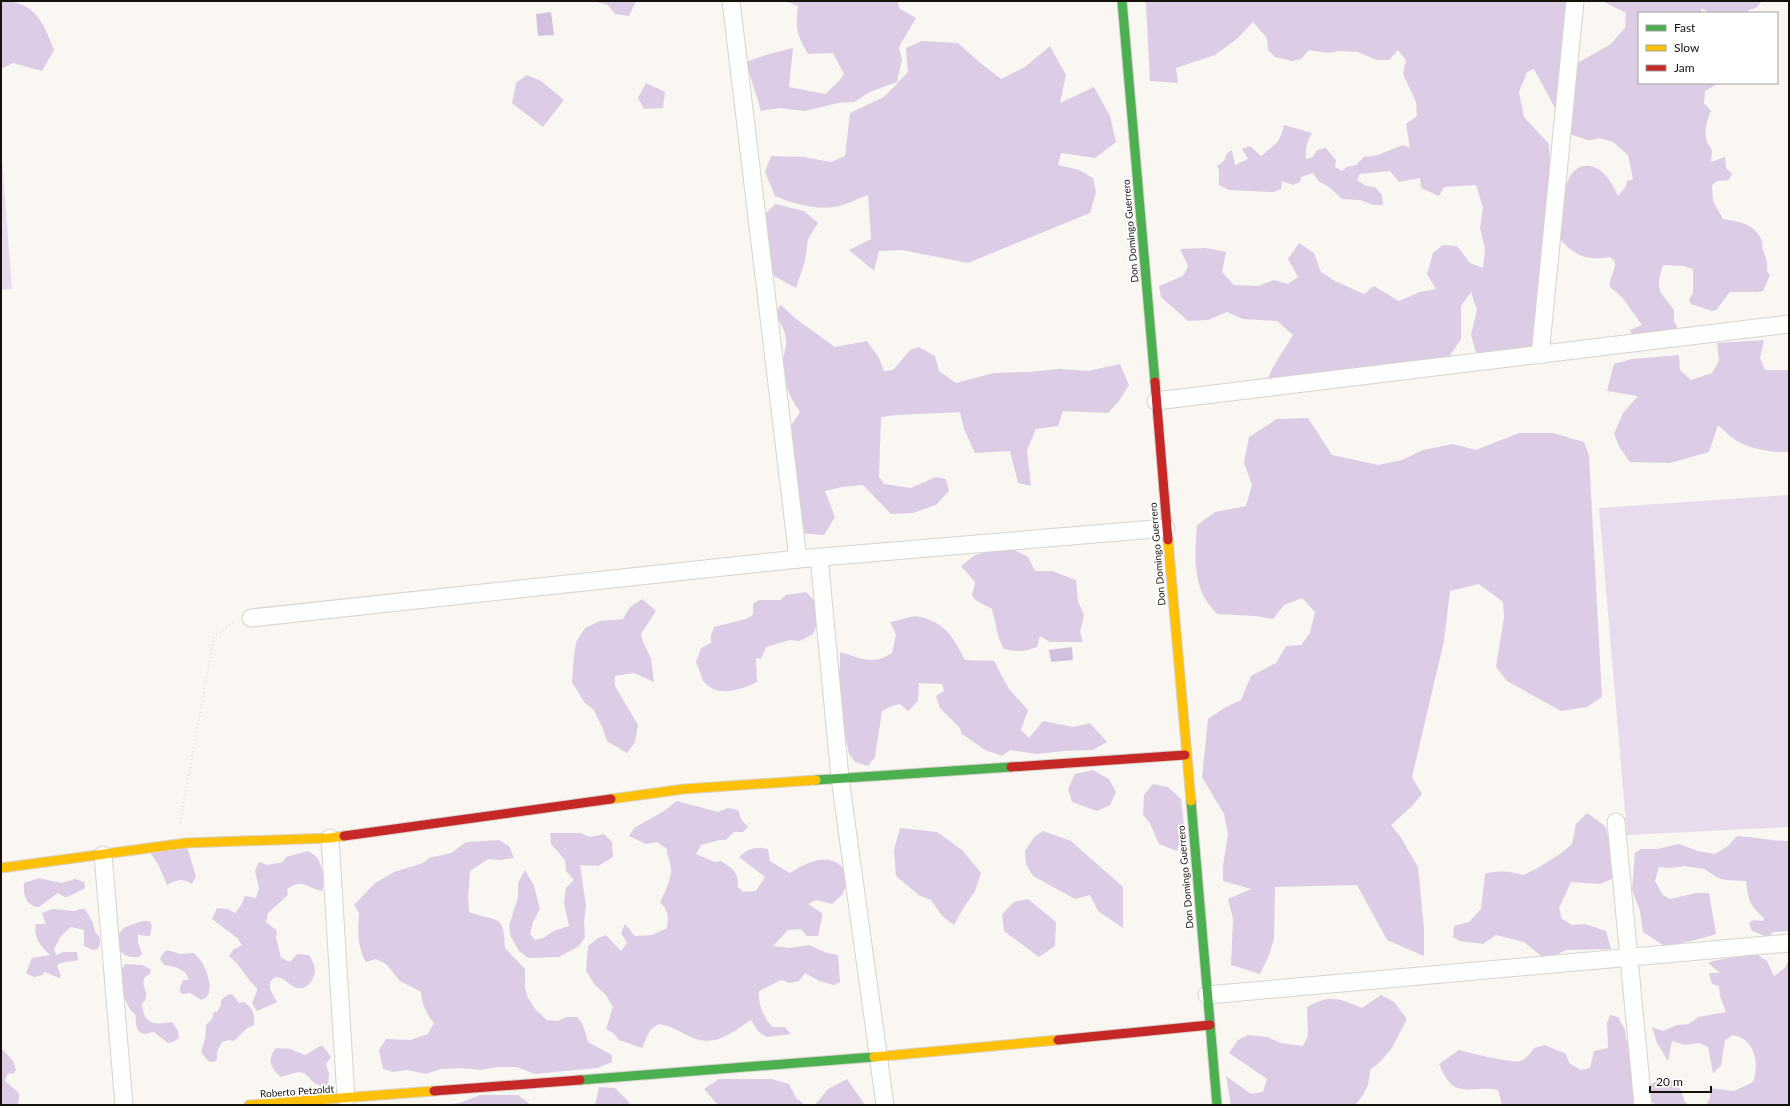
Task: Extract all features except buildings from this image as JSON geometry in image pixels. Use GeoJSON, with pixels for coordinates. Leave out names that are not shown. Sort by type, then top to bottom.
{"type":"FeatureCollection","features":[{"type":"Feature","properties":{"kind":"street"},"geometry":{"type":"LineString","coordinates":[[732,1],[798,559]]}},
{"type":"Feature","properties":{"kind":"street","name":"Don Domingo Guerrero"},"geometry":{"type":"LineString","coordinates":[[1122,1],[1185,754],[1217,1105]]}},
{"type":"Feature","properties":{"kind":"street"},"geometry":{"type":"LineString","coordinates":[[1540,355],[1575,1]]}},
{"type":"Feature","properties":{"kind":"street"},"geometry":{"type":"LineString","coordinates":[[1156,402],[1789,324]]}},
{"type":"Feature","properties":{"kind":"street"},"geometry":{"type":"LineString","coordinates":[[251,618],[798,559],[1166,528]]}},
{"type":"Feature","properties":{"kind":"street"},"geometry":{"type":"LineString","coordinates":[[819,557],[840,778],[885,1105]]}},
{"type":"Feature","properties":{"kind":"street"},"geometry":{"type":"LineString","coordinates":[[1,868],[176,844],[330,838],[684,789],[1185,754]]}},
{"type":"Feature","properties":{"kind":"street"},"geometry":{"type":"LineString","coordinates":[[1616,822],[1643,1105]]}},
{"type":"Feature","properties":{"kind":"street"},"geometry":{"type":"LineString","coordinates":[[330,838],[346,1098]]}},
{"type":"Feature","properties":{"kind":"street"},"geometry":{"type":"LineString","coordinates":[[102,855],[124,1105]]}},
{"type":"Feature","properties":{"kind":"street"},"geometry":{"type":"LineString","coordinates":[[1207,995],[1629,956],[1789,943]]}},
{"type":"Feature","properties":{"kind":"street","name":"Roberto Petzoldt"},"geometry":{"type":"LineString","coordinates":[[249,1105],[879,1057],[1210,1025]]}},
{"type":"Feature","properties":{"kind":"path"},"geometry":{"type":"LineString","coordinates":[[176,844],[214,637],[230,623],[251,618]]}},
{"type":"Feature","properties":{"kind":"shaded area"},"geometry":{"type":"Polygon","coordinates":[[[1,1],[13,2],[30,9],[41,22],[54,50],[42,71],[13,63],[1,69],[1,1]]]}},
{"type":"Feature","properties":{"kind":"shaded area"},"geometry":{"type":"Polygon","coordinates":[[[593,1],[636,1],[629,16],[615,14],[608,5],[593,1]]]}},
{"type":"Feature","properties":{"kind":"shaded area"},"geometry":{"type":"Polygon","coordinates":[[[784,1],[898,1],[899,8],[916,18],[899,47],[902,60],[897,82],[870,92],[854,102],[838,103],[805,111],[780,108],[761,111],[746,62],[793,48],[789,87],[825,94],[844,74],[833,53],[808,54],[799,37],[797,26],[798,6],[784,1]]]}},
{"type":"Feature","properties":{"kind":"shaded area"},"geometry":{"type":"Polygon","coordinates":[[[1144,1],[1570,1],[1561,84],[1556,110],[1534,69],[1527,72],[1519,92],[1524,117],[1549,144],[1551,180],[1537,350],[1477,356],[1471,335],[1477,310],[1471,292],[1461,306],[1461,339],[1449,357],[1437,360],[1266,383],[1273,367],[1293,335],[1277,321],[1243,319],[1227,312],[1208,320],[1188,321],[1161,297],[1159,286],[1183,276],[1188,266],[1180,249],[1206,248],[1226,252],[1222,272],[1234,285],[1258,286],[1274,280],[1288,284],[1298,277],[1288,259],[1299,243],[1314,253],[1321,272],[1335,281],[1364,294],[1374,286],[1399,301],[1420,292],[1436,289],[1427,274],[1433,253],[1443,245],[1457,246],[1470,263],[1483,268],[1485,249],[1480,228],[1483,208],[1476,185],[1444,187],[1439,196],[1421,188],[1420,178],[1399,182],[1390,171],[1360,174],[1357,180],[1366,186],[1375,187],[1382,195],[1383,205],[1373,205],[1360,200],[1342,199],[1329,187],[1318,181],[1313,173],[1301,177],[1300,182],[1293,185],[1282,181],[1281,189],[1273,192],[1229,190],[1219,185],[1219,170],[1217,166],[1224,161],[1227,153],[1232,150],[1235,165],[1248,159],[1242,149],[1250,146],[1261,156],[1274,146],[1284,125],[1312,133],[1307,145],[1306,159],[1313,157],[1317,150],[1326,148],[1336,160],[1335,167],[1342,171],[1347,167],[1356,165],[1364,157],[1378,155],[1403,145],[1410,148],[1406,124],[1417,116],[1416,102],[1403,74],[1406,60],[1398,50],[1389,60],[1377,60],[1358,52],[1340,51],[1328,53],[1309,50],[1301,59],[1292,61],[1275,57],[1268,50],[1267,38],[1253,22],[1238,38],[1215,55],[1176,68],[1178,83],[1150,81],[1146,4],[1144,1]]]}},
{"type":"Feature","properties":{"kind":"shaded area"},"geometry":{"type":"Polygon","coordinates":[[[1602,1],[1762,1],[1756,8],[1748,10],[1747,12],[1708,12],[1701,8],[1702,12],[1638,12],[1638,84],[1717,84],[1705,91],[1704,103],[1711,111],[1706,126],[1706,136],[1712,150],[1711,162],[1725,157],[1726,168],[1732,174],[1729,180],[1717,181],[1712,185],[1713,201],[1723,219],[1746,224],[1755,230],[1759,235],[1762,241],[1767,271],[1770,275],[1763,291],[1730,292],[1716,310],[1712,311],[1691,304],[1689,300],[1693,293],[1693,269],[1683,266],[1663,265],[1659,280],[1660,290],[1674,310],[1674,321],[1678,329],[1672,332],[1633,337],[1630,330],[1642,325],[1622,297],[1610,287],[1615,262],[1610,257],[1588,258],[1582,256],[1571,250],[1560,239],[1562,206],[1567,182],[1572,173],[1579,167],[1589,166],[1599,170],[1610,181],[1618,196],[1626,186],[1627,181],[1633,179],[1628,155],[1613,142],[1599,138],[1587,140],[1570,134],[1574,65],[1611,44],[1625,28],[1626,13],[1602,1]]]}},
{"type":"Feature","properties":{"kind":"shaded area"},"geometry":{"type":"Polygon","coordinates":[[[551,12],[554,35],[538,36],[536,14],[551,12]]]}},
{"type":"Feature","properties":{"kind":"shaded area"},"geometry":{"type":"Polygon","coordinates":[[[922,41],[958,43],[1001,79],[1025,67],[1050,46],[1066,75],[1060,103],[1094,87],[1110,116],[1116,142],[1095,158],[1061,153],[1058,165],[1079,170],[1093,178],[1096,192],[1090,213],[968,263],[902,250],[879,251],[874,271],[849,250],[871,239],[868,195],[843,205],[823,208],[790,202],[775,196],[765,172],[771,156],[803,157],[831,162],[845,156],[850,113],[884,97],[908,72],[906,48],[922,41]]]}},
{"type":"Feature","properties":{"kind":"shaded area"},"geometry":{"type":"Polygon","coordinates":[[[527,75],[541,81],[564,100],[543,127],[512,103],[516,83],[527,75]]]}},
{"type":"Feature","properties":{"kind":"shaded area"},"geometry":{"type":"Polygon","coordinates":[[[646,83],[665,92],[663,108],[644,109],[638,98],[646,83]]]}},
{"type":"Feature","properties":{"kind":"shaded area"},"geometry":{"type":"Polygon","coordinates":[[[1,145],[12,289],[1,290],[1,145]]]}},
{"type":"Feature","properties":{"kind":"shaded area"},"geometry":{"type":"Polygon","coordinates":[[[775,204],[804,211],[818,223],[808,239],[805,261],[796,288],[774,276],[765,214],[775,204]]]}},
{"type":"Feature","properties":{"kind":"shaded area"},"geometry":{"type":"Polygon","coordinates":[[[781,305],[796,319],[835,347],[867,341],[879,358],[884,371],[893,370],[910,350],[919,347],[935,356],[939,371],[956,383],[994,373],[1060,369],[1088,371],[1120,364],[1129,385],[1119,401],[1108,413],[1063,411],[1058,426],[1036,429],[1027,450],[1031,486],[1018,483],[1010,451],[975,453],[964,429],[960,412],[881,417],[879,477],[884,484],[911,488],[936,477],[946,479],[949,491],[936,505],[913,513],[891,514],[863,485],[842,487],[825,491],[835,517],[824,535],[799,533],[787,432],[800,412],[789,394],[785,381],[783,356],[786,340],[783,327],[774,313],[781,305]]]}},
{"type":"Feature","properties":{"kind":"shaded area"},"geometry":{"type":"Polygon","coordinates":[[[1764,340],[1760,358],[1765,370],[1789,370],[1789,452],[1769,451],[1743,444],[1734,439],[1718,425],[1709,452],[1670,463],[1630,462],[1620,448],[1614,434],[1623,413],[1638,396],[1607,391],[1614,364],[1632,359],[1679,355],[1680,370],[1691,380],[1712,373],[1719,361],[1717,343],[1764,340]]]}},
{"type":"Feature","properties":{"kind":"shaded area"},"geometry":{"type":"Polygon","coordinates":[[[1308,418],[1332,455],[1378,465],[1402,460],[1423,450],[1453,444],[1476,450],[1519,433],[1553,433],[1584,442],[1589,456],[1602,697],[1587,707],[1561,711],[1507,681],[1496,667],[1504,617],[1503,602],[1479,584],[1450,591],[1444,641],[1412,777],[1422,794],[1412,806],[1391,825],[1400,836],[1418,867],[1424,929],[1424,956],[1387,940],[1357,885],[1275,887],[1274,939],[1269,955],[1260,974],[1231,965],[1233,919],[1228,899],[1251,889],[1223,881],[1223,866],[1228,834],[1224,814],[1202,777],[1208,719],[1226,707],[1241,700],[1251,676],[1276,663],[1286,646],[1301,645],[1310,633],[1315,612],[1302,598],[1284,605],[1273,619],[1256,616],[1217,614],[1204,597],[1198,580],[1195,553],[1197,525],[1215,512],[1246,506],[1252,485],[1244,463],[1249,437],[1277,419],[1308,418]]]}},
{"type":"Feature","properties":{"kind":"shaded area"},"geometry":{"type":"Polygon","coordinates":[[[1789,495],[1789,827],[1627,835],[1599,508],[1789,495]]]}},
{"type":"Feature","properties":{"kind":"shaded area"},"geometry":{"type":"Polygon","coordinates":[[[1009,547],[1028,557],[1035,571],[1052,571],[1076,580],[1078,601],[1084,615],[1080,632],[1083,642],[1050,642],[1040,636],[1037,647],[1020,651],[1004,649],[999,639],[992,609],[975,600],[972,595],[975,582],[961,566],[975,555],[1009,547]]]}},
{"type":"Feature","properties":{"kind":"shaded area"},"geometry":{"type":"Polygon","coordinates":[[[806,592],[816,602],[816,627],[813,634],[800,641],[790,640],[766,647],[761,659],[756,658],[757,682],[751,685],[731,691],[723,691],[710,688],[705,683],[696,662],[701,648],[711,643],[711,635],[714,627],[746,619],[753,615],[753,604],[759,600],[780,600],[786,595],[806,592]]]}},
{"type":"Feature","properties":{"kind":"shaded area"},"geometry":{"type":"Polygon","coordinates":[[[642,599],[656,611],[641,634],[643,642],[651,658],[654,682],[634,673],[615,676],[615,686],[638,725],[635,742],[627,753],[607,741],[594,710],[584,702],[572,682],[574,656],[576,642],[585,628],[600,621],[623,619],[630,607],[642,599]]]}},
{"type":"Feature","properties":{"kind":"shaded area"},"geometry":{"type":"Polygon","coordinates":[[[915,616],[933,621],[946,630],[956,643],[965,660],[994,661],[1009,689],[1028,710],[1021,730],[1029,738],[1043,721],[1073,727],[1090,723],[1107,742],[1093,750],[1037,754],[1010,750],[1002,756],[985,750],[962,734],[959,727],[940,708],[936,696],[944,691],[942,684],[919,683],[918,701],[908,711],[900,704],[882,711],[875,757],[868,766],[855,762],[849,754],[840,708],[836,674],[840,668],[840,652],[866,660],[885,657],[892,653],[896,634],[890,622],[915,616]]]}},
{"type":"Feature","properties":{"kind":"shaded area"},"geometry":{"type":"Polygon","coordinates":[[[1072,647],[1073,660],[1051,662],[1049,650],[1072,647]]]}},
{"type":"Feature","properties":{"kind":"shaded area"},"geometry":{"type":"Polygon","coordinates":[[[1093,770],[1109,779],[1116,792],[1110,805],[1097,811],[1072,802],[1068,789],[1075,774],[1093,770]]]}},
{"type":"Feature","properties":{"kind":"shaded area"},"geometry":{"type":"Polygon","coordinates":[[[1153,784],[1168,787],[1181,799],[1184,826],[1177,851],[1159,844],[1150,823],[1143,815],[1144,795],[1153,784]]]}},
{"type":"Feature","properties":{"kind":"shaded area"},"geometry":{"type":"Polygon","coordinates":[[[677,801],[718,812],[728,808],[738,810],[741,819],[748,827],[743,832],[734,832],[726,840],[719,840],[701,845],[696,854],[715,862],[721,861],[732,869],[737,877],[738,887],[743,892],[756,891],[765,877],[739,857],[745,852],[756,848],[768,849],[770,861],[790,873],[816,860],[830,860],[843,868],[849,880],[842,895],[832,904],[816,900],[808,904],[822,913],[818,936],[807,936],[801,929],[788,930],[773,946],[790,948],[809,945],[827,953],[838,955],[840,982],[834,985],[819,981],[805,973],[799,981],[790,983],[781,980],[759,991],[759,1001],[762,1010],[772,1027],[785,1027],[791,1034],[767,1037],[759,1032],[751,1020],[722,1038],[708,1041],[691,1037],[659,1024],[650,1030],[642,1048],[619,1040],[613,1033],[606,1029],[613,1007],[605,994],[595,985],[586,971],[588,946],[598,938],[606,935],[621,951],[627,943],[621,933],[625,924],[635,936],[652,935],[667,928],[667,914],[665,908],[660,902],[671,874],[667,849],[657,842],[646,844],[629,836],[634,828],[664,811],[677,801]]]}},
{"type":"Feature","properties":{"kind":"shaded area"},"geometry":{"type":"Polygon","coordinates":[[[1587,813],[1605,826],[1611,845],[1614,878],[1600,884],[1571,882],[1559,908],[1562,919],[1572,925],[1585,924],[1606,931],[1611,949],[1566,950],[1546,960],[1524,942],[1496,935],[1483,944],[1460,941],[1453,937],[1454,926],[1469,922],[1481,909],[1485,874],[1504,872],[1523,875],[1536,869],[1560,854],[1572,844],[1576,824],[1587,813]]]}},
{"type":"Feature","properties":{"kind":"shaded area"},"geometry":{"type":"Polygon","coordinates":[[[900,828],[937,832],[962,850],[981,873],[975,891],[954,925],[942,916],[931,900],[920,896],[896,876],[894,850],[900,828]]]}},
{"type":"Feature","properties":{"kind":"shaded area"},"geometry":{"type":"Polygon","coordinates":[[[1043,831],[1071,841],[1123,887],[1123,928],[1098,911],[1090,895],[1075,899],[1033,876],[1026,864],[1025,851],[1035,836],[1043,831]]]}},
{"type":"Feature","properties":{"kind":"shaded area"},"geometry":{"type":"Polygon","coordinates":[[[550,833],[580,833],[590,837],[604,834],[612,842],[613,857],[598,866],[580,865],[586,906],[584,922],[585,937],[579,946],[559,957],[528,958],[519,951],[511,937],[509,926],[518,897],[518,883],[525,870],[534,886],[540,909],[533,922],[530,934],[535,940],[569,926],[564,903],[566,888],[574,880],[566,871],[565,860],[551,844],[550,833]]]}},
{"type":"Feature","properties":{"kind":"shaded area"},"geometry":{"type":"Polygon","coordinates":[[[1737,836],[1789,841],[1789,931],[1774,932],[1767,937],[1752,931],[1749,923],[1753,920],[1763,921],[1764,918],[1755,909],[1750,901],[1746,881],[1726,880],[1718,878],[1704,869],[1685,866],[1670,868],[1659,867],[1655,881],[1663,895],[1670,899],[1696,893],[1709,893],[1716,934],[1666,947],[1643,932],[1640,911],[1632,890],[1635,853],[1641,849],[1657,849],[1679,844],[1698,851],[1715,854],[1728,846],[1737,836]]]}},
{"type":"Feature","properties":{"kind":"shaded area"},"geometry":{"type":"Polygon","coordinates":[[[499,840],[509,846],[514,858],[500,860],[488,859],[470,871],[468,898],[469,912],[492,919],[501,924],[505,948],[525,969],[525,988],[528,998],[536,1010],[547,1020],[558,1021],[566,1017],[577,1017],[583,1025],[588,1042],[612,1055],[612,1062],[597,1068],[535,1074],[517,1067],[496,1067],[481,1070],[459,1068],[441,1069],[426,1074],[407,1070],[393,1072],[383,1069],[379,1050],[386,1039],[410,1040],[428,1034],[434,1023],[425,1009],[421,992],[400,981],[386,964],[376,959],[366,962],[361,951],[359,939],[359,913],[354,905],[375,883],[394,872],[423,863],[429,858],[451,853],[466,842],[499,840]]]}},
{"type":"Feature","properties":{"kind":"shaded area"},"geometry":{"type":"Polygon","coordinates":[[[186,843],[196,876],[192,884],[185,880],[179,880],[167,885],[159,866],[148,849],[186,843]]]}},
{"type":"Feature","properties":{"kind":"shaded area"},"geometry":{"type":"Polygon","coordinates":[[[308,851],[315,856],[322,868],[322,891],[301,884],[297,884],[287,889],[288,895],[268,913],[266,922],[277,931],[276,937],[281,958],[290,962],[297,954],[309,955],[315,970],[314,977],[310,984],[304,988],[297,988],[283,979],[275,977],[270,982],[270,989],[277,1002],[257,1011],[252,1003],[257,988],[229,956],[233,950],[242,945],[237,938],[212,919],[217,908],[228,909],[235,913],[240,907],[245,896],[256,898],[259,888],[255,871],[259,862],[268,865],[283,862],[286,857],[308,851]]]}},
{"type":"Feature","properties":{"kind":"shaded area"},"geometry":{"type":"Polygon","coordinates":[[[39,878],[62,883],[75,879],[84,882],[85,886],[84,889],[73,895],[65,897],[58,893],[39,907],[31,905],[26,899],[24,883],[39,878]]]}},
{"type":"Feature","properties":{"kind":"shaded area"},"geometry":{"type":"Polygon","coordinates":[[[1028,899],[1056,922],[1055,946],[1039,957],[1004,931],[1002,914],[1014,902],[1028,899]]]}},
{"type":"Feature","properties":{"kind":"shaded area"},"geometry":{"type":"Polygon","coordinates":[[[53,909],[75,911],[85,909],[99,938],[99,946],[98,949],[93,950],[84,946],[84,930],[71,927],[61,936],[54,949],[56,955],[63,952],[77,952],[78,960],[57,965],[61,976],[59,978],[45,972],[42,975],[34,977],[26,973],[32,958],[51,955],[44,949],[37,938],[35,929],[36,924],[46,924],[42,913],[53,909]]]}},
{"type":"Feature","properties":{"kind":"shaded area"},"geometry":{"type":"Polygon","coordinates":[[[143,921],[149,921],[152,925],[150,936],[138,935],[138,943],[142,954],[139,957],[129,957],[124,955],[117,948],[117,935],[125,927],[143,921]]]}},
{"type":"Feature","properties":{"kind":"shaded area"},"geometry":{"type":"Polygon","coordinates":[[[167,950],[181,954],[194,953],[201,961],[206,970],[210,985],[210,990],[206,998],[201,1000],[190,993],[183,994],[180,992],[183,980],[189,980],[188,976],[176,967],[164,965],[160,959],[163,953],[167,950]]]}},
{"type":"Feature","properties":{"kind":"shaded area"},"geometry":{"type":"Polygon","coordinates":[[[1756,954],[1767,961],[1774,976],[1785,968],[1789,960],[1789,1105],[1706,1105],[1710,1098],[1710,1088],[1734,1091],[1753,1082],[1756,1060],[1751,1047],[1740,1037],[1733,1035],[1725,1040],[1721,1066],[1713,1073],[1708,1047],[1699,1043],[1685,1045],[1672,1041],[1668,1061],[1657,1043],[1652,1027],[1663,1031],[1677,1025],[1689,1024],[1698,1017],[1726,1012],[1720,996],[1719,986],[1712,984],[1709,973],[1720,973],[1708,963],[1756,954]]]}},
{"type":"Feature","properties":{"kind":"shaded area"},"geometry":{"type":"Polygon","coordinates":[[[125,964],[142,965],[150,969],[151,972],[145,978],[143,983],[146,994],[145,1000],[142,1004],[145,1016],[148,1020],[155,1023],[172,1022],[178,1031],[179,1038],[168,1043],[154,1032],[144,1034],[137,1029],[135,1014],[126,1002],[118,974],[125,964]]]}},
{"type":"Feature","properties":{"kind":"shaded area"},"geometry":{"type":"Polygon","coordinates":[[[229,994],[233,995],[239,1003],[244,1002],[250,1007],[254,1015],[254,1025],[246,1029],[234,1041],[230,1040],[222,1042],[217,1052],[217,1059],[214,1062],[208,1061],[201,1052],[205,1039],[206,1025],[212,1019],[214,1012],[217,1012],[221,1005],[221,1000],[229,994]]]}},
{"type":"Feature","properties":{"kind":"shaded area"},"geometry":{"type":"Polygon","coordinates":[[[1381,995],[1394,1002],[1407,1019],[1392,1048],[1379,1063],[1370,1070],[1369,1081],[1366,1089],[1362,1097],[1355,1105],[1231,1105],[1226,1076],[1251,1094],[1263,1092],[1267,1079],[1229,1053],[1238,1040],[1248,1035],[1267,1037],[1281,1043],[1303,1046],[1308,1036],[1307,1007],[1322,1000],[1334,999],[1362,1008],[1381,995]]]}},
{"type":"Feature","properties":{"kind":"shaded area"},"geometry":{"type":"Polygon","coordinates":[[[1610,1015],[1618,1017],[1625,1030],[1626,1039],[1633,1052],[1633,1105],[1502,1105],[1498,1090],[1462,1089],[1452,1085],[1446,1078],[1439,1064],[1459,1050],[1500,1059],[1520,1061],[1534,1048],[1545,1045],[1566,1054],[1569,1063],[1581,1070],[1590,1068],[1594,1051],[1608,1048],[1607,1023],[1610,1015]]]}},
{"type":"Feature","properties":{"kind":"shaded area"},"geometry":{"type":"Polygon","coordinates":[[[320,1046],[323,1046],[331,1057],[326,1064],[329,1074],[328,1086],[317,1085],[304,1073],[298,1072],[281,1077],[272,1067],[271,1056],[276,1048],[290,1049],[305,1055],[320,1046]]]}},
{"type":"Feature","properties":{"kind":"shaded area"},"geometry":{"type":"Polygon","coordinates":[[[1,1048],[13,1061],[16,1070],[13,1074],[8,1073],[5,1081],[19,1093],[17,1105],[3,1105],[1,1101],[1,1048]]]}},
{"type":"Feature","properties":{"kind":"shaded area"},"geometry":{"type":"Polygon","coordinates":[[[719,1079],[771,1079],[789,1084],[796,1098],[805,1105],[718,1105],[704,1089],[719,1079]]]}},
{"type":"Feature","properties":{"kind":"shaded area"},"geometry":{"type":"Polygon","coordinates":[[[847,1079],[865,1105],[815,1105],[828,1089],[847,1079]]]}},
{"type":"Feature","properties":{"kind":"shaded area"},"geometry":{"type":"Polygon","coordinates":[[[1659,1079],[1670,1079],[1680,1088],[1685,1102],[1690,1105],[1656,1105],[1647,1098],[1649,1086],[1659,1079]]]}},
{"type":"Feature","properties":{"kind":"shaded area"},"geometry":{"type":"Polygon","coordinates":[[[599,1087],[615,1088],[629,1102],[629,1105],[595,1105],[599,1087]]]}},
{"type":"Feature","properties":{"kind":"shaded area"},"geometry":{"type":"Polygon","coordinates":[[[480,1095],[518,1095],[531,1105],[442,1105],[460,1103],[480,1095]]]}},
{"type":"Feature","properties":{"kind":"traffic: fast"},"geometry":{"type":"LineString","coordinates":[[1122,1],[1155,382]]}},
{"type":"Feature","properties":{"kind":"traffic: fast"},"geometry":{"type":"LineString","coordinates":[[816,780],[1011,767]]}},
{"type":"Feature","properties":{"kind":"traffic: fast"},"geometry":{"type":"LineString","coordinates":[[1191,801],[1217,1105]]}},
{"type":"Feature","properties":{"kind":"traffic: fast"},"geometry":{"type":"LineString","coordinates":[[580,1080],[874,1057]]}},
{"type":"Feature","properties":{"kind":"traffic: slow"},"geometry":{"type":"LineString","coordinates":[[1168,540],[1191,801]]}},
{"type":"Feature","properties":{"kind":"traffic: slow"},"geometry":{"type":"LineString","coordinates":[[611,799],[684,789],[816,780]]}},
{"type":"Feature","properties":{"kind":"traffic: slow"},"geometry":{"type":"LineString","coordinates":[[1,868],[186,843],[330,838],[344,836]]}},
{"type":"Feature","properties":{"kind":"traffic: slow"},"geometry":{"type":"LineString","coordinates":[[874,1057],[1058,1040]]}},
{"type":"Feature","properties":{"kind":"traffic: slow"},"geometry":{"type":"LineString","coordinates":[[249,1105],[434,1091]]}},
{"type":"Feature","properties":{"kind":"traffic: jam"},"geometry":{"type":"LineString","coordinates":[[1155,382],[1168,540]]}},
{"type":"Feature","properties":{"kind":"traffic: jam"},"geometry":{"type":"LineString","coordinates":[[1011,767],[1185,755]]}},
{"type":"Feature","properties":{"kind":"traffic: jam"},"geometry":{"type":"LineString","coordinates":[[344,836],[611,799]]}},
{"type":"Feature","properties":{"kind":"traffic: jam"},"geometry":{"type":"LineString","coordinates":[[1058,1040],[1210,1025]]}},
{"type":"Feature","properties":{"kind":"traffic: jam"},"geometry":{"type":"LineString","coordinates":[[434,1091],[580,1080]]}}]}
